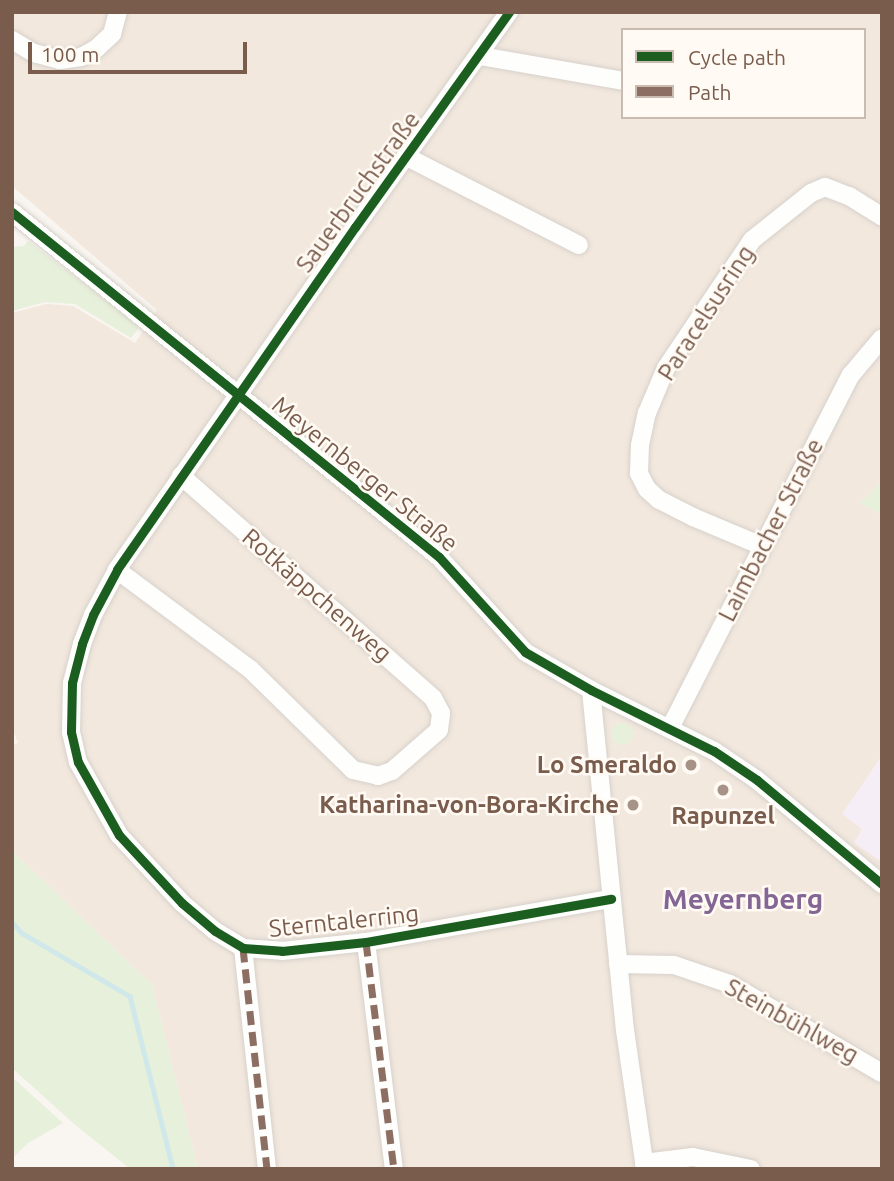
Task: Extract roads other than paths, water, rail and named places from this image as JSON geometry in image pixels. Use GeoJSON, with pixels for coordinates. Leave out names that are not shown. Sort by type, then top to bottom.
{"type":"FeatureCollection","features":[{"type":"Feature","properties":{"kind":"street"},"geometry":{"type":"LineString","coordinates":[[12,40],[34,53],[60,60],[81,57],[97,48],[112,34],[118,12]]}},
{"type":"Feature","properties":{"kind":"street","name":"Sauerbruchstraße"},"geometry":{"type":"LineString","coordinates":[[238,395],[355,227],[480,57],[509,12]]}},
{"type":"Feature","properties":{"kind":"street"},"geometry":{"type":"LineString","coordinates":[[480,57],[621,81]]}},
{"type":"Feature","properties":{"kind":"street"},"geometry":{"type":"LineString","coordinates":[[407,157],[579,245]]}},
{"type":"Feature","properties":{"kind":"street","name":"Paracelsusring"},"geometry":{"type":"LineString","coordinates":[[762,546],[659,500],[648,489],[639,472],[640,445],[647,413],[667,368],[752,240],[811,193],[825,187],[849,196],[882,217]]}},
{"type":"Feature","properties":{"kind":"street","name":"Meyernberger Straße"},"geometry":{"type":"LineString","coordinates":[[17,218],[439,557],[525,652],[590,690],[714,751],[757,780],[882,884]]}},
{"type":"Feature","properties":{"kind":"street","name":"Laimbacher Straße"},"geometry":{"type":"LineString","coordinates":[[670,728],[851,375],[882,338]]}},
{"type":"Feature","properties":{"kind":"street","name":"Sterntalerring"},"geometry":{"type":"LineString","coordinates":[[238,395],[117,570],[93,615],[72,683],[71,732],[78,762],[119,835],[182,904],[215,931],[243,948],[282,951],[366,942],[611,899]]}},
{"type":"Feature","properties":{"kind":"street","name":"Rotkäppchenweg"},"geometry":{"type":"LineString","coordinates":[[117,570],[250,669],[353,770],[378,776],[392,771],[430,741],[442,722],[441,713],[433,698],[181,475]]}},
{"type":"Feature","properties":{"kind":"street"},"geometry":{"type":"LineString","coordinates":[[590,690],[618,964],[645,1166],[693,1157],[751,1169]]}},
{"type":"Feature","properties":{"kind":"street","name":"Sterntalerring"},"geometry":{"type":"LineString","coordinates":[[366,942],[394,1169]]}},
{"type":"Feature","properties":{"kind":"street","name":"Sterntalerring"},"geometry":{"type":"LineString","coordinates":[[243,948],[267,1169]]}},
{"type":"Feature","properties":{"kind":"street","name":"Steinbühlweg"},"geometry":{"type":"LineString","coordinates":[[618,964],[674,965],[730,984],[882,1073]]}},
{"type":"Feature","properties":{"kind":"waterway"},"geometry":{"type":"LineString","coordinates":[[12,922],[22,933],[130,996],[173,1169]]}},
{"type":"Feature","properties":{"kind":"place","name":"Lo Smeraldo"},"geometry":{"type":"Point","coordinates":[691,765]}},
{"type":"Feature","properties":{"kind":"place","name":"Rapunzel"},"geometry":{"type":"Point","coordinates":[723,790]}},
{"type":"Feature","properties":{"kind":"place","name":"Katharina-von-Bora-Kirche"},"geometry":{"type":"Point","coordinates":[633,805]}},
{"type":"Feature","properties":{"kind":"district","name":"Meyernberg"},"geometry":{"type":"Point","coordinates":[743,899]}}]}
